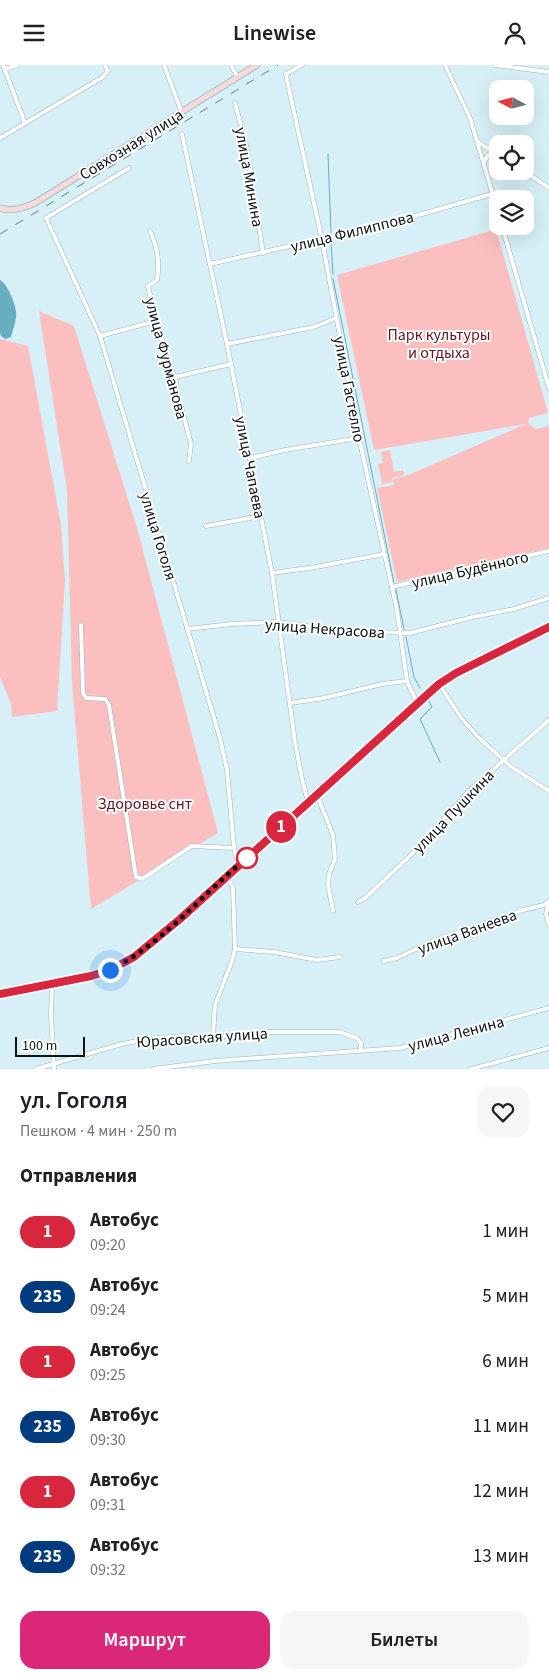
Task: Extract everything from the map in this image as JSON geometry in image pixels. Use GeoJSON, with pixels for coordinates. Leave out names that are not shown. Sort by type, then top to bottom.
{"type":"FeatureCollection","features":[{"type":"Feature","properties":{"kind":"street"},"geometry":{"type":"LineString","coordinates":[[17,65],[4,67],[25,123]]}},
{"type":"Feature","properties":{"kind":"street"},"geometry":{"type":"LineString","coordinates":[[0,138],[104,77],[108,71],[105,65]]}},
{"type":"Feature","properties":{"kind":"street"},"geometry":{"type":"LineString","coordinates":[[164,65],[182,113]]}},
{"type":"Feature","properties":{"kind":"street"},"geometry":{"type":"LineString","coordinates":[[231,65],[238,76]]}},
{"type":"Feature","properties":{"kind":"street","name":"Совхозная улица"},"geometry":{"type":"LineString","coordinates":[[0,208],[15,210],[35,203],[257,65]]}},
{"type":"Feature","properties":{"kind":"street","name":"улица Гастелло"},"geometry":{"type":"LineString","coordinates":[[302,65],[286,74],[322,240],[359,438],[392,587],[407,681],[417,703]]}},
{"type":"Feature","properties":{"kind":"street"},"geometry":{"type":"LineString","coordinates":[[445,65],[463,102],[478,142],[491,190]]}},
{"type":"Feature","properties":{"kind":"street"},"geometry":{"type":"LineString","coordinates":[[495,65],[549,72]]}},
{"type":"Feature","properties":{"kind":"street","name":"улица Минина"},"geometry":{"type":"LineString","coordinates":[[235,103],[247,149],[263,253]]}},
{"type":"Feature","properties":{"kind":"street","name":"улица Чапаева"},"geometry":{"type":"LineString","coordinates":[[182,134],[231,364],[272,573],[290,703],[302,779],[308,802]]}},
{"type":"Feature","properties":{"kind":"street"},"geometry":{"type":"LineString","coordinates":[[478,142],[489,150]]}},
{"type":"Feature","properties":{"kind":"street"},"geometry":{"type":"LineString","coordinates":[[484,162],[489,155]]}},
{"type":"Feature","properties":{"kind":"street","name":"улица Гоголя"},"geometry":{"type":"LineString","coordinates":[[129,168],[46,217],[100,336],[225,761],[234,847],[236,857],[241,863]]}},
{"type":"Feature","properties":{"kind":"street"},"geometry":{"type":"LineString","coordinates":[[534,177],[549,187]]}},
{"type":"Feature","properties":{"kind":"street","name":"улица Филиппова"},"geometry":{"type":"LineString","coordinates":[[210,264],[380,226],[489,195]]}},
{"type":"Feature","properties":{"kind":"street","name":"улица Фурманова"},"geometry":{"type":"LineString","coordinates":[[150,231],[159,263],[157,280],[148,286],[156,321],[175,377],[191,443],[189,461]]}},
{"type":"Feature","properties":{"kind":"street"},"geometry":{"type":"LineString","coordinates":[[505,235],[549,388]]}},
{"type":"Feature","properties":{"kind":"street"},"geometry":{"type":"LineString","coordinates":[[227,345],[314,327],[336,318]]}},
{"type":"Feature","properties":{"kind":"street"},"geometry":{"type":"LineString","coordinates":[[100,336],[156,321]]}},
{"type":"Feature","properties":{"kind":"street"},"geometry":{"type":"LineString","coordinates":[[175,377],[231,364]]}},
{"type":"Feature","properties":{"kind":"street"},"geometry":{"type":"LineString","coordinates":[[250,458],[285,450],[359,438]]}},
{"type":"Feature","properties":{"kind":"street"},"geometry":{"type":"LineString","coordinates":[[206,526],[261,516]]}},
{"type":"Feature","properties":{"kind":"street","name":"улица Будённого"},"geometry":{"type":"LineString","coordinates":[[392,587],[549,551]]}},
{"type":"Feature","properties":{"kind":"street"},"geometry":{"type":"LineString","coordinates":[[272,573],[384,554]]}},
{"type":"Feature","properties":{"kind":"street","name":"улица Некрасова"},"geometry":{"type":"LineString","coordinates":[[187,629],[278,622],[325,630],[400,633],[421,631],[549,599]]}},
{"type":"Feature","properties":{"kind":"street"},"geometry":{"type":"LineString","coordinates":[[80,625],[83,693],[86,698],[104,699],[109,705],[136,877],[142,879],[192,846],[234,847]]}},
{"type":"Feature","properties":{"kind":"street"},"geometry":{"type":"LineString","coordinates":[[0,994],[101,973],[134,957],[158,939],[439,684],[456,673],[549,627]]}},
{"type":"Feature","properties":{"kind":"street"},"geometry":{"type":"LineString","coordinates":[[290,703],[324,698],[382,684],[407,681]]}},
{"type":"Feature","properties":{"kind":"street"},"geometry":{"type":"LineString","coordinates":[[439,684],[465,723],[503,760],[549,791]]}},
{"type":"Feature","properties":{"kind":"street","name":"улица Пушкина"},"geometry":{"type":"LineString","coordinates":[[358,902],[365,898],[409,857],[454,806],[549,720]]}},
{"type":"Feature","properties":{"kind":"street"},"geometry":{"type":"LineString","coordinates":[[316,795],[332,835],[335,859],[329,874],[328,885],[333,911]]}},
{"type":"Feature","properties":{"kind":"street"},"geometry":{"type":"LineString","coordinates":[[213,1035],[215,1005],[235,949],[233,889],[228,876]]}},
{"type":"Feature","properties":{"kind":"street"},"geometry":{"type":"LineString","coordinates":[[546,914],[549,901]]}},
{"type":"Feature","properties":{"kind":"street","name":"улица Ванеева"},"geometry":{"type":"LineString","coordinates":[[384,961],[397,958],[433,941],[523,910],[538,907],[549,901]]}},
{"type":"Feature","properties":{"kind":"street"},"geometry":{"type":"LineString","coordinates":[[538,907],[542,908],[546,914],[549,925]]}},
{"type":"Feature","properties":{"kind":"street"},"geometry":{"type":"LineString","coordinates":[[235,949],[274,952],[317,960],[340,957]]}},
{"type":"Feature","properties":{"kind":"street"},"geometry":{"type":"LineString","coordinates":[[52,984],[51,1015],[54,1067]]}},
{"type":"Feature","properties":{"kind":"street","name":"улица Ленина"},"geometry":{"type":"LineString","coordinates":[[153,1069],[225,1061],[386,1049],[413,1045],[549,1008]]}},
{"type":"Feature","properties":{"kind":"street","name":"Юрасовская улица"},"geometry":{"type":"LineString","coordinates":[[36,1069],[54,1067],[122,1044],[183,1036],[206,1038],[213,1035],[232,1036],[267,1032],[339,1032],[357,1038],[361,1043],[361,1050]]}},
{"type":"Feature","properties":{"kind":"street"},"geometry":{"type":"LineString","coordinates":[[471,1069],[549,1048]]}},
{"type":"Feature","properties":{"kind":"green space","name":"Парк культуры и отдыха"},"geometry":{"type":"Polygon","coordinates":[[[489,231],[489,235],[497,235],[548,413],[529,418],[528,423],[536,429],[549,426],[549,548],[397,582],[377,488],[394,485],[393,479],[406,476],[526,424],[374,450],[337,275],[489,231]]]}},
{"type":"Feature","properties":{"kind":"green space","name":"Здоровье снт"},"geometry":{"type":"Polygon","coordinates":[[[39,311],[74,326],[137,528],[218,833],[91,909],[72,683],[67,491],[39,311]]]}},
{"type":"Feature","properties":{"kind":"green space"},"geometry":{"type":"Polygon","coordinates":[[[0,339],[28,346],[61,525],[65,580],[57,711],[12,717],[11,704],[0,677],[0,339]]]}},
{"type":"Feature","properties":{"kind":"green space"},"geometry":{"type":"Polygon","coordinates":[[[390,450],[394,472],[403,470],[404,475],[392,478],[393,482],[382,484],[378,464],[383,463],[381,452],[390,450]]]}},
{"type":"Feature","properties":{"kind":"water"},"geometry":{"type":"Polygon","coordinates":[[[0,280],[11,295],[16,312],[11,337],[5,339],[0,333],[0,280]]]}},
{"type":"Feature","properties":{"kind":"waterway"},"geometry":{"type":"LineString","coordinates":[[328,154],[331,233]]}},
{"type":"Feature","properties":{"kind":"waterway"},"geometry":{"type":"LineString","coordinates":[[331,241],[333,274]]}},
{"type":"Feature","properties":{"kind":"waterway"},"geometry":{"type":"LineString","coordinates":[[333,279],[394,583]]}},
{"type":"Feature","properties":{"kind":"waterway"},"geometry":{"type":"LineString","coordinates":[[396,590],[404,629]]}},
{"type":"Feature","properties":{"kind":"waterway"},"geometry":{"type":"LineString","coordinates":[[406,637],[414,677],[420,688]]}},
{"type":"Feature","properties":{"kind":"waterway"},"geometry":{"type":"LineString","coordinates":[[428,700],[432,707],[420,719],[440,762]]}},
{"type":"Feature","properties":{"kind":"railway"},"geometry":{"type":"LineString","coordinates":[[0,234],[278,65]]}},
{"type":"Feature","properties":{"kind":"bus line","name":"1"},"geometry":{"type":"LineString","coordinates":[[0,994],[91,976],[110,970],[134,957],[158,939],[439,684],[456,673],[549,627]]}},
{"type":"Feature","properties":{"kind":"route"},"geometry":{"type":"LineString","coordinates":[[110,970],[134,957],[158,939],[247,858]]}}]}
